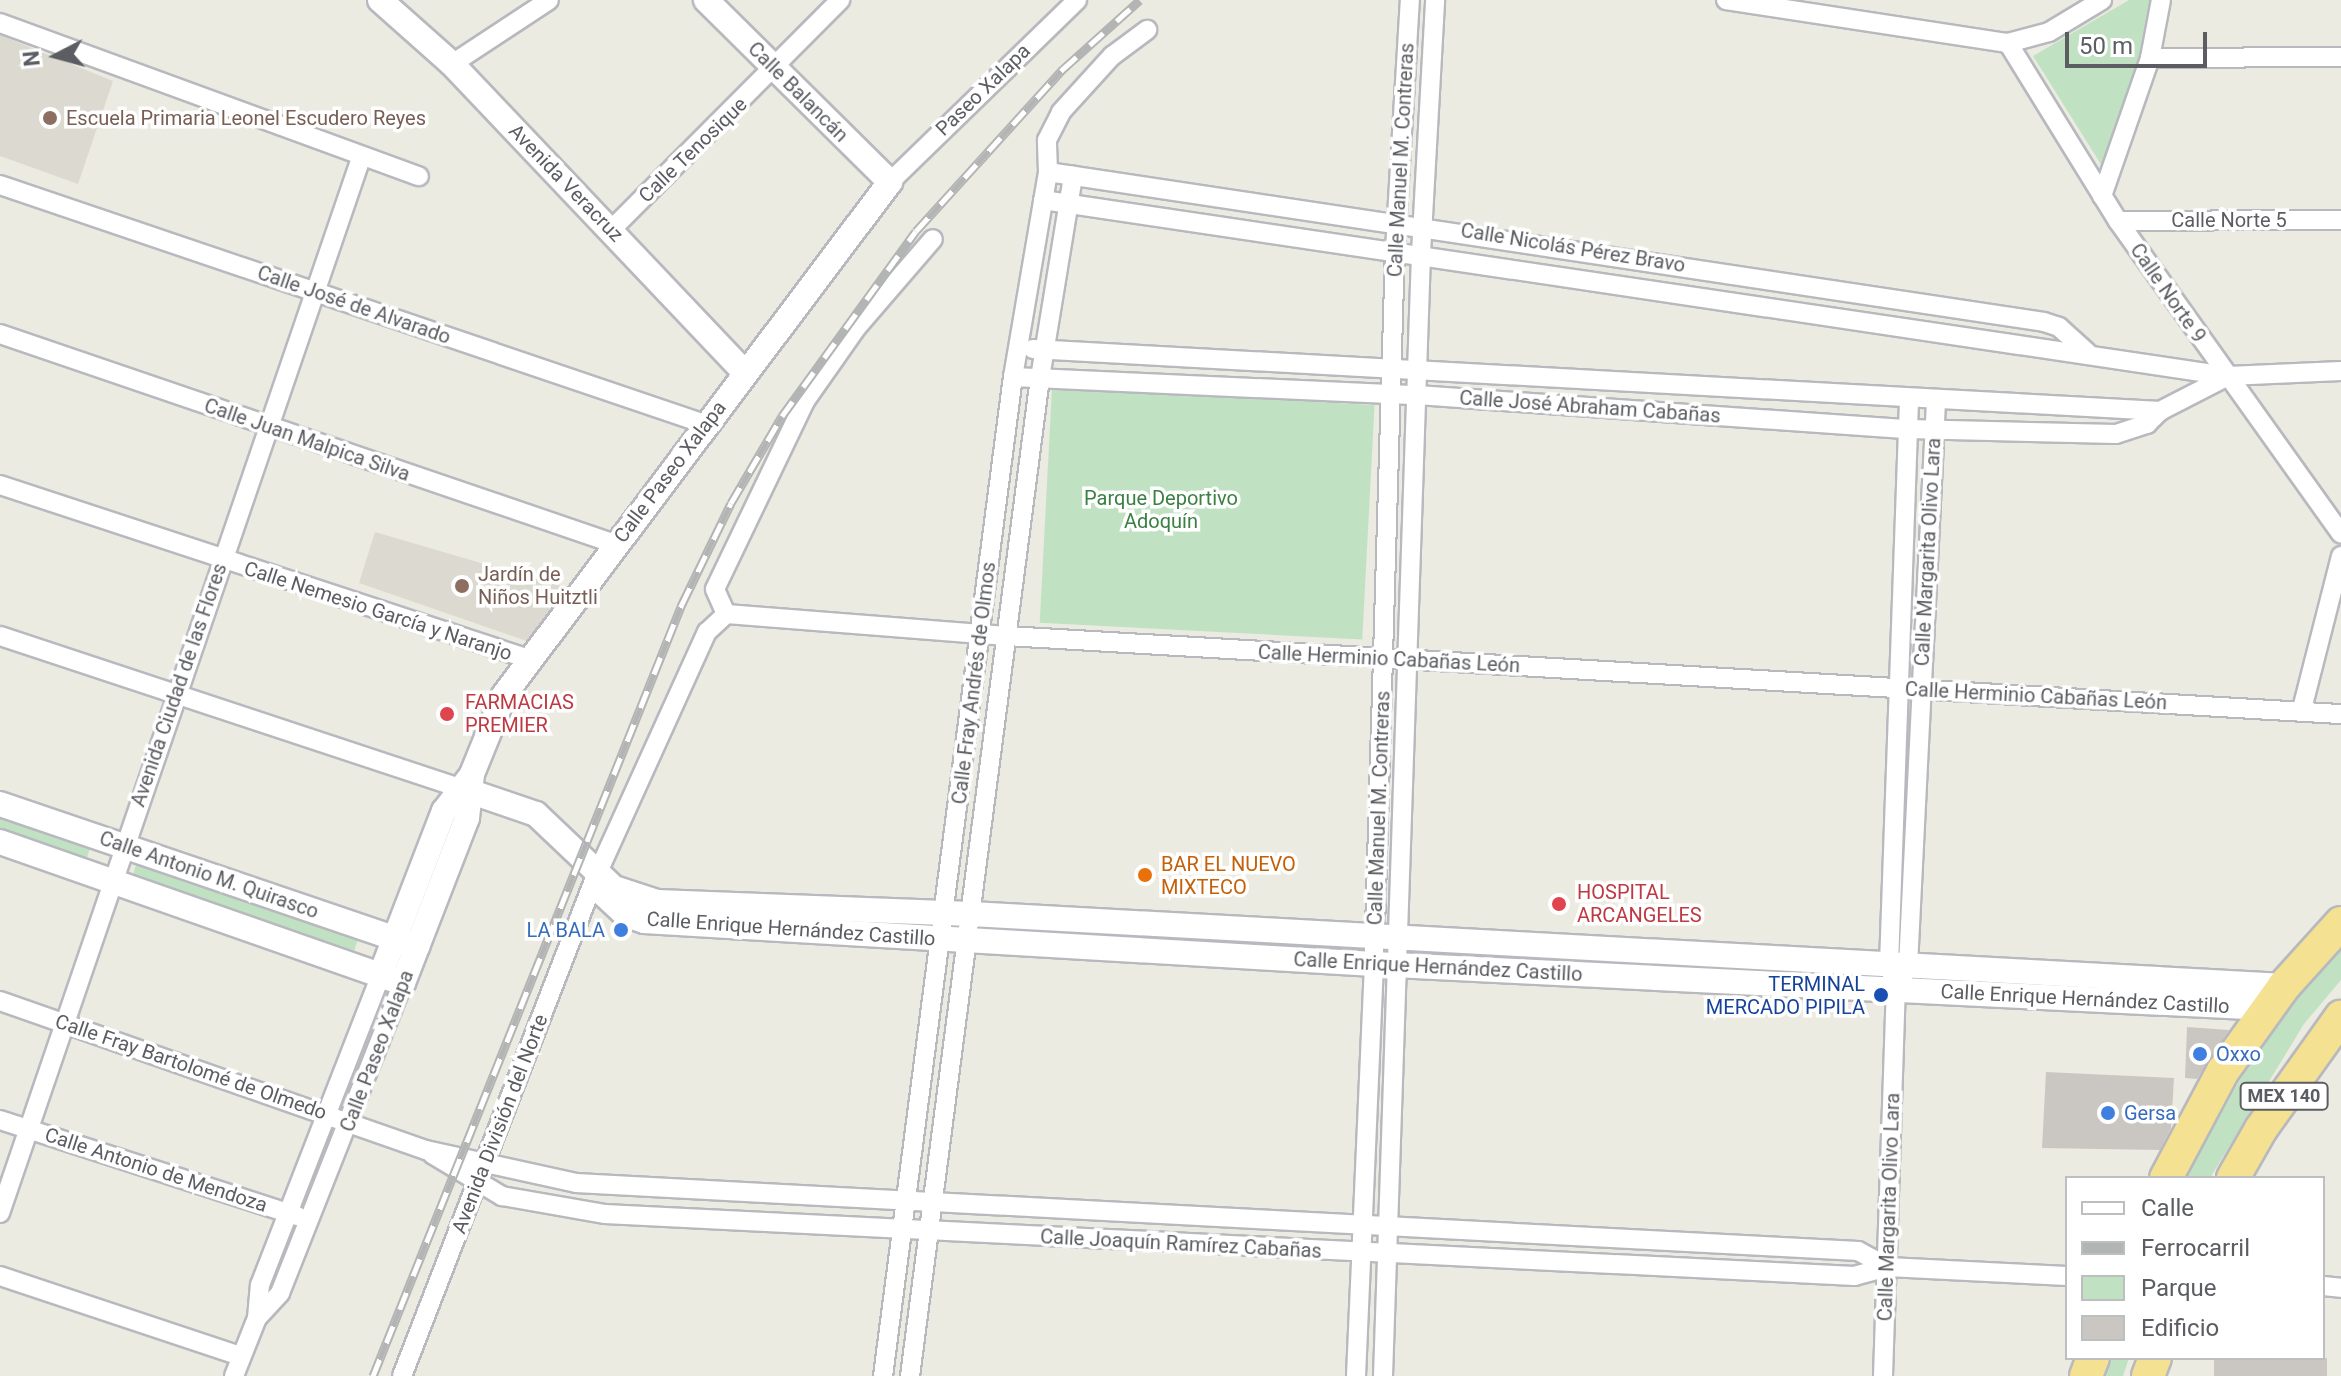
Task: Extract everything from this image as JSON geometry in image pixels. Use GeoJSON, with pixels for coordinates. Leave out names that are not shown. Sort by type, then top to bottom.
{"type":"FeatureCollection","features":[{"type":"Feature","properties":{"kind":"highway","name":"MEX 140"},"geometry":{"type":"LineString","coordinates":[[2167,1176],[2223,1071],[2276,997],[2341,923]]}},
{"type":"Feature","properties":{"kind":"highway","name":"MEX 140"},"geometry":{"type":"LineString","coordinates":[[2234,1176],[2261,1129],[2341,1017]]}},
{"type":"Feature","properties":{"kind":"main road","name":"Avenida Veracruz"},"geometry":{"type":"LineString","coordinates":[[380,0],[452,64],[745,373]]}},
{"type":"Feature","properties":{"kind":"main road","name":"Calle Balancán"},"geometry":{"type":"LineString","coordinates":[[706,0],[890,182]]}},
{"type":"Feature","properties":{"kind":"main road","name":"Calle Paseo Xalapa"},"geometry":{"type":"LineString","coordinates":[[392,978],[406,942],[444,811],[468,785],[487,728],[529,659],[890,182]]}},
{"type":"Feature","properties":{"kind":"main road","name":"Calle Enrique Hernández Castillo"},"geometry":{"type":"LineString","coordinates":[[468,785],[536,814],[565,841],[617,909],[644,921],[1386,965],[1896,989],[2276,997]]}},
{"type":"Feature","properties":{"kind":"main road","name":"Calle Antonio M. Quirasco"},"geometry":{"type":"LineString","coordinates":[[0,804],[406,942]]}},
{"type":"Feature","properties":{"kind":"main road","name":"Calle Antonio M. Quirasco"},"geometry":{"type":"LineString","coordinates":[[0,842],[392,978]]}},
{"type":"Feature","properties":{"kind":"main road","name":"Calle Enrique Hernández Castillo"},"geometry":{"type":"LineString","coordinates":[[596,878],[627,895],[657,902],[971,914],[1898,966],[2276,997]]}},
{"type":"Feature","properties":{"kind":"street"},"geometry":{"type":"LineString","coordinates":[[452,64],[549,0]]}},
{"type":"Feature","properties":{"kind":"street","name":"Calle Tenosique"},"geometry":{"type":"LineString","coordinates":[[611,230],[774,70],[840,0]]}},
{"type":"Feature","properties":{"kind":"street","name":"Paseo Xalapa"},"geometry":{"type":"LineString","coordinates":[[890,182],[1077,0]]}},
{"type":"Feature","properties":{"kind":"street","name":"Calle Manuel M. Contreras"},"geometry":{"type":"LineString","coordinates":[[1387,938],[1384,659],[1395,250],[1410,0]]}},
{"type":"Feature","properties":{"kind":"street","name":"Calle Manuel M. Contreras"},"geometry":{"type":"LineString","coordinates":[[1383,1376],[1389,1224],[1387,938],[1408,660],[1422,225],[1435,0]]}},
{"type":"Feature","properties":{"kind":"street"},"geometry":{"type":"LineString","coordinates":[[1726,0],[1816,6],[2008,43],[2049,32],[2102,0]]}},
{"type":"Feature","properties":{"kind":"street"},"geometry":{"type":"LineString","coordinates":[[2102,196],[2150,58],[2161,0]]}},
{"type":"Feature","properties":{"kind":"street"},"geometry":{"type":"LineString","coordinates":[[0,23],[361,158],[419,176]]}},
{"type":"Feature","properties":{"kind":"street","name":"Calle Fray Andrés de Olmos"},"geometry":{"type":"LineString","coordinates":[[883,1376],[909,1200],[1013,377],[1048,172],[1047,140],[1061,112],[1112,56],[1147,30]]}},
{"type":"Feature","properties":{"kind":"street","name":"Calle Norte 9"},"geometry":{"type":"LineString","coordinates":[[2008,43],[2118,221],[2341,534]]}},
{"type":"Feature","properties":{"kind":"street"},"geometry":{"type":"LineString","coordinates":[[2150,58],[2341,57]]}},
{"type":"Feature","properties":{"kind":"street","name":"Avenida Ciudad de las Flores"},"geometry":{"type":"LineString","coordinates":[[0,1213],[312,290],[361,158]]}},
{"type":"Feature","properties":{"kind":"street","name":"Calle Nicolás Pérez Bravo"},"geometry":{"type":"LineString","coordinates":[[1048,172],[1397,221],[2044,322],[2059,327],[2087,352]]}},
{"type":"Feature","properties":{"kind":"street","name":"Calle Fray Andrés de Olmos"},"geometry":{"type":"LineString","coordinates":[[910,1376],[932,1233],[1040,378],[1073,176]]}},
{"type":"Feature","properties":{"kind":"street","name":"Calle José de Alvarado"},"geometry":{"type":"LineString","coordinates":[[0,185],[708,425]]}},
{"type":"Feature","properties":{"kind":"street","name":"Calle Nicolás Pérez Bravo"},"geometry":{"type":"LineString","coordinates":[[1043,200],[1421,253],[2087,352],[2228,376]]}},
{"type":"Feature","properties":{"kind":"street","name":"Calle Norte 5"},"geometry":{"type":"LineString","coordinates":[[2118,221],[2341,220]]}},
{"type":"Feature","properties":{"kind":"street"},"geometry":{"type":"LineString","coordinates":[[596,878],[707,632],[726,614],[715,589],[805,401],[857,327],[933,239]]}},
{"type":"Feature","properties":{"kind":"street","name":"Calle Juan Malpica Silva"},"geometry":{"type":"LineString","coordinates":[[0,334],[615,544]]}},
{"type":"Feature","properties":{"kind":"street","name":"Calle José Abraham Cabañas"},"geometry":{"type":"LineString","coordinates":[[1018,349],[1418,368],[1909,400],[2160,411]]}},
{"type":"Feature","properties":{"kind":"street"},"geometry":{"type":"LineString","coordinates":[[2228,376],[2341,371]]}},
{"type":"Feature","properties":{"kind":"street","name":"Calle José Abraham Cabañas"},"geometry":{"type":"LineString","coordinates":[[1013,377],[1417,395],[1908,429],[2116,434],[2147,424],[2160,411],[2228,376]]}},
{"type":"Feature","properties":{"kind":"street","name":"Calle Margarita Olivo Lara"},"geometry":{"type":"LineString","coordinates":[[1898,966],[1898,689],[1909,400]]}},
{"type":"Feature","properties":{"kind":"street","name":"Calle Margarita Olivo Lara"},"geometry":{"type":"LineString","coordinates":[[1883,1376],[1896,989],[1921,689],[1936,401]]}},
{"type":"Feature","properties":{"kind":"street","name":"Calle Nemesio García y Naranjo"},"geometry":{"type":"LineString","coordinates":[[0,485],[220,561],[529,659]]}},
{"type":"Feature","properties":{"kind":"street"},"geometry":{"type":"LineString","coordinates":[[2302,709],[2341,556]]}},
{"type":"Feature","properties":{"kind":"street","name":"Calle Herminio Cabañas León"},"geometry":{"type":"LineString","coordinates":[[726,614],[1007,636],[1898,689],[2302,709],[2341,714]]}},
{"type":"Feature","properties":{"kind":"street"},"geometry":{"type":"LineString","coordinates":[[0,636],[174,697],[468,785]]}},
{"type":"Feature","properties":{"kind":"street","name":"Avenida División del Norte"},"geometry":{"type":"LineString","coordinates":[[402,1376],[596,878]]}},
{"type":"Feature","properties":{"kind":"street","name":"Calle Manuel M. Contreras"},"geometry":{"type":"LineString","coordinates":[[1356,1376],[1363,1222],[1386,965]]}},
{"type":"Feature","properties":{"kind":"street","name":"Calle Paseo Xalapa"},"geometry":{"type":"LineString","coordinates":[[234,1376],[257,1318],[260,1285],[287,1212],[326,1115],[392,978]]}},
{"type":"Feature","properties":{"kind":"street","name":"Calle Paseo Xalapa"},"geometry":{"type":"LineString","coordinates":[[257,1318],[280,1293],[350,1124],[392,978]]}},
{"type":"Feature","properties":{"kind":"street","name":"Calle Fray Bartolomé de Olmedo"},"geometry":{"type":"LineString","coordinates":[[0,1001],[426,1150]]}},
{"type":"Feature","properties":{"kind":"street","name":"Calle Antonio de Mendoza"},"geometry":{"type":"LineString","coordinates":[[0,1120],[311,1220]]}},
{"type":"Feature","properties":{"kind":"street","name":"Calle Joaquín Ramírez Cabañas"},"geometry":{"type":"LineString","coordinates":[[426,1150],[576,1183],[1363,1222],[1858,1251],[1888,1267]]}},
{"type":"Feature","properties":{"kind":"street","name":"Calle Joaquín Ramírez Cabañas"},"geometry":{"type":"LineString","coordinates":[[426,1150],[478,1184],[543,1206],[690,1219],[1708,1270],[1854,1276],[1888,1267],[2065,1276]]}},
{"type":"Feature","properties":{"kind":"street"},"geometry":{"type":"LineString","coordinates":[[690,1219],[693,1188]]}},
{"type":"Feature","properties":{"kind":"street"},"geometry":{"type":"LineString","coordinates":[[1094,1240],[1096,1209]]}},
{"type":"Feature","properties":{"kind":"street"},"geometry":{"type":"LineString","coordinates":[[1194,1244],[1195,1214]]}},
{"type":"Feature","properties":{"kind":"street"},"geometry":{"type":"LineString","coordinates":[[1545,1261],[1548,1233]]}},
{"type":"Feature","properties":{"kind":"street"},"geometry":{"type":"LineString","coordinates":[[1708,1270],[1709,1242]]}},
{"type":"Feature","properties":{"kind":"street"},"geometry":{"type":"LineString","coordinates":[[0,1276],[241,1356]]}},
{"type":"Feature","properties":{"kind":"shaded area","name":"Escuela Primaria Leonel Escudero Reyes"},"geometry":{"type":"Polygon","coordinates":[[[0,35],[113,81],[78,184],[0,156],[0,35]]]}},
{"type":"Feature","properties":{"kind":"shaded area","name":"Jardín de Niños Huitztli"},"geometry":{"type":"Polygon","coordinates":[[[375,532],[567,588],[527,641],[359,583],[375,532]]]}},
{"type":"Feature","properties":{"kind":"green space"},"geometry":{"type":"Polygon","coordinates":[[[2129,0],[2153,0],[2112,182],[2033,56],[2129,0]]]}},
{"type":"Feature","properties":{"kind":"green space","name":"Parque Deportivo Adoquín"},"geometry":{"type":"Polygon","coordinates":[[[1052,388],[1375,405],[1362,640],[1040,623],[1052,388]]]}},
{"type":"Feature","properties":{"kind":"green space"},"geometry":{"type":"Polygon","coordinates":[[[0,812],[92,844],[87,859],[0,829],[0,812]]]}},
{"type":"Feature","properties":{"kind":"green space"},"geometry":{"type":"Polygon","coordinates":[[[137,862],[360,934],[354,950],[132,878],[137,862]]]}},
{"type":"Feature","properties":{"kind":"green space"},"geometry":{"type":"Polygon","coordinates":[[[2341,933],[2341,980],[2304,1024],[2211,1176],[2186,1176],[2286,998],[2341,933]]]}},
{"type":"Feature","properties":{"kind":"green space"},"geometry":{"type":"Polygon","coordinates":[[[2111,1360],[2128,1360],[2123,1376],[2106,1376],[2111,1360]]]}},
{"type":"Feature","properties":{"kind":"building","name":"Oxxo"},"geometry":{"type":"Polygon","coordinates":[[[2187,1027],[2229,1030],[2197,1079],[2185,1078],[2187,1027]]]}},
{"type":"Feature","properties":{"kind":"building","name":"Gersa"},"geometry":{"type":"Polygon","coordinates":[[[2046,1072],[2174,1078],[2171,1128],[2160,1150],[2042,1148],[2046,1072]]]}},
{"type":"Feature","properties":{"kind":"building"},"geometry":{"type":"Polygon","coordinates":[[[2327,1358],[2327,1376],[2214,1376],[2214,1360],[2327,1358]]]}},
{"type":"Feature","properties":{"kind":"railway"},"geometry":{"type":"LineString","coordinates":[[373,1376],[682,604],[731,503],[782,416],[916,231],[1063,69],[1140,0]]}},
{"type":"Feature","properties":{"kind":"place","name":"Escuela Primaria Leonel Escudero Reyes"},"geometry":{"type":"Point","coordinates":[50,118]}},
{"type":"Feature","properties":{"kind":"place","name":"Jardín de Niños Huitztli"},"geometry":{"type":"Point","coordinates":[462,586]}},
{"type":"Feature","properties":{"kind":"place","name":"FARMACIAS PREMIER"},"geometry":{"type":"Point","coordinates":[447,714]}},
{"type":"Feature","properties":{"kind":"place","name":"BAR EL NUEVO MIXTECO"},"geometry":{"type":"Point","coordinates":[1145,875]}},
{"type":"Feature","properties":{"kind":"place","name":"HOSPITAL ARCANGELES"},"geometry":{"type":"Point","coordinates":[1559,904]}},
{"type":"Feature","properties":{"kind":"place","name":"LA BALA"},"geometry":{"type":"Point","coordinates":[621,930]}},
{"type":"Feature","properties":{"kind":"place","name":"TERMINAL MERCADO PIPILA"},"geometry":{"type":"Point","coordinates":[1881,995]}},
{"type":"Feature","properties":{"kind":"place","name":"Oxxo"},"geometry":{"type":"Point","coordinates":[2200,1054]}},
{"type":"Feature","properties":{"kind":"place","name":"Gersa"},"geometry":{"type":"Point","coordinates":[2108,1113]}}]}
